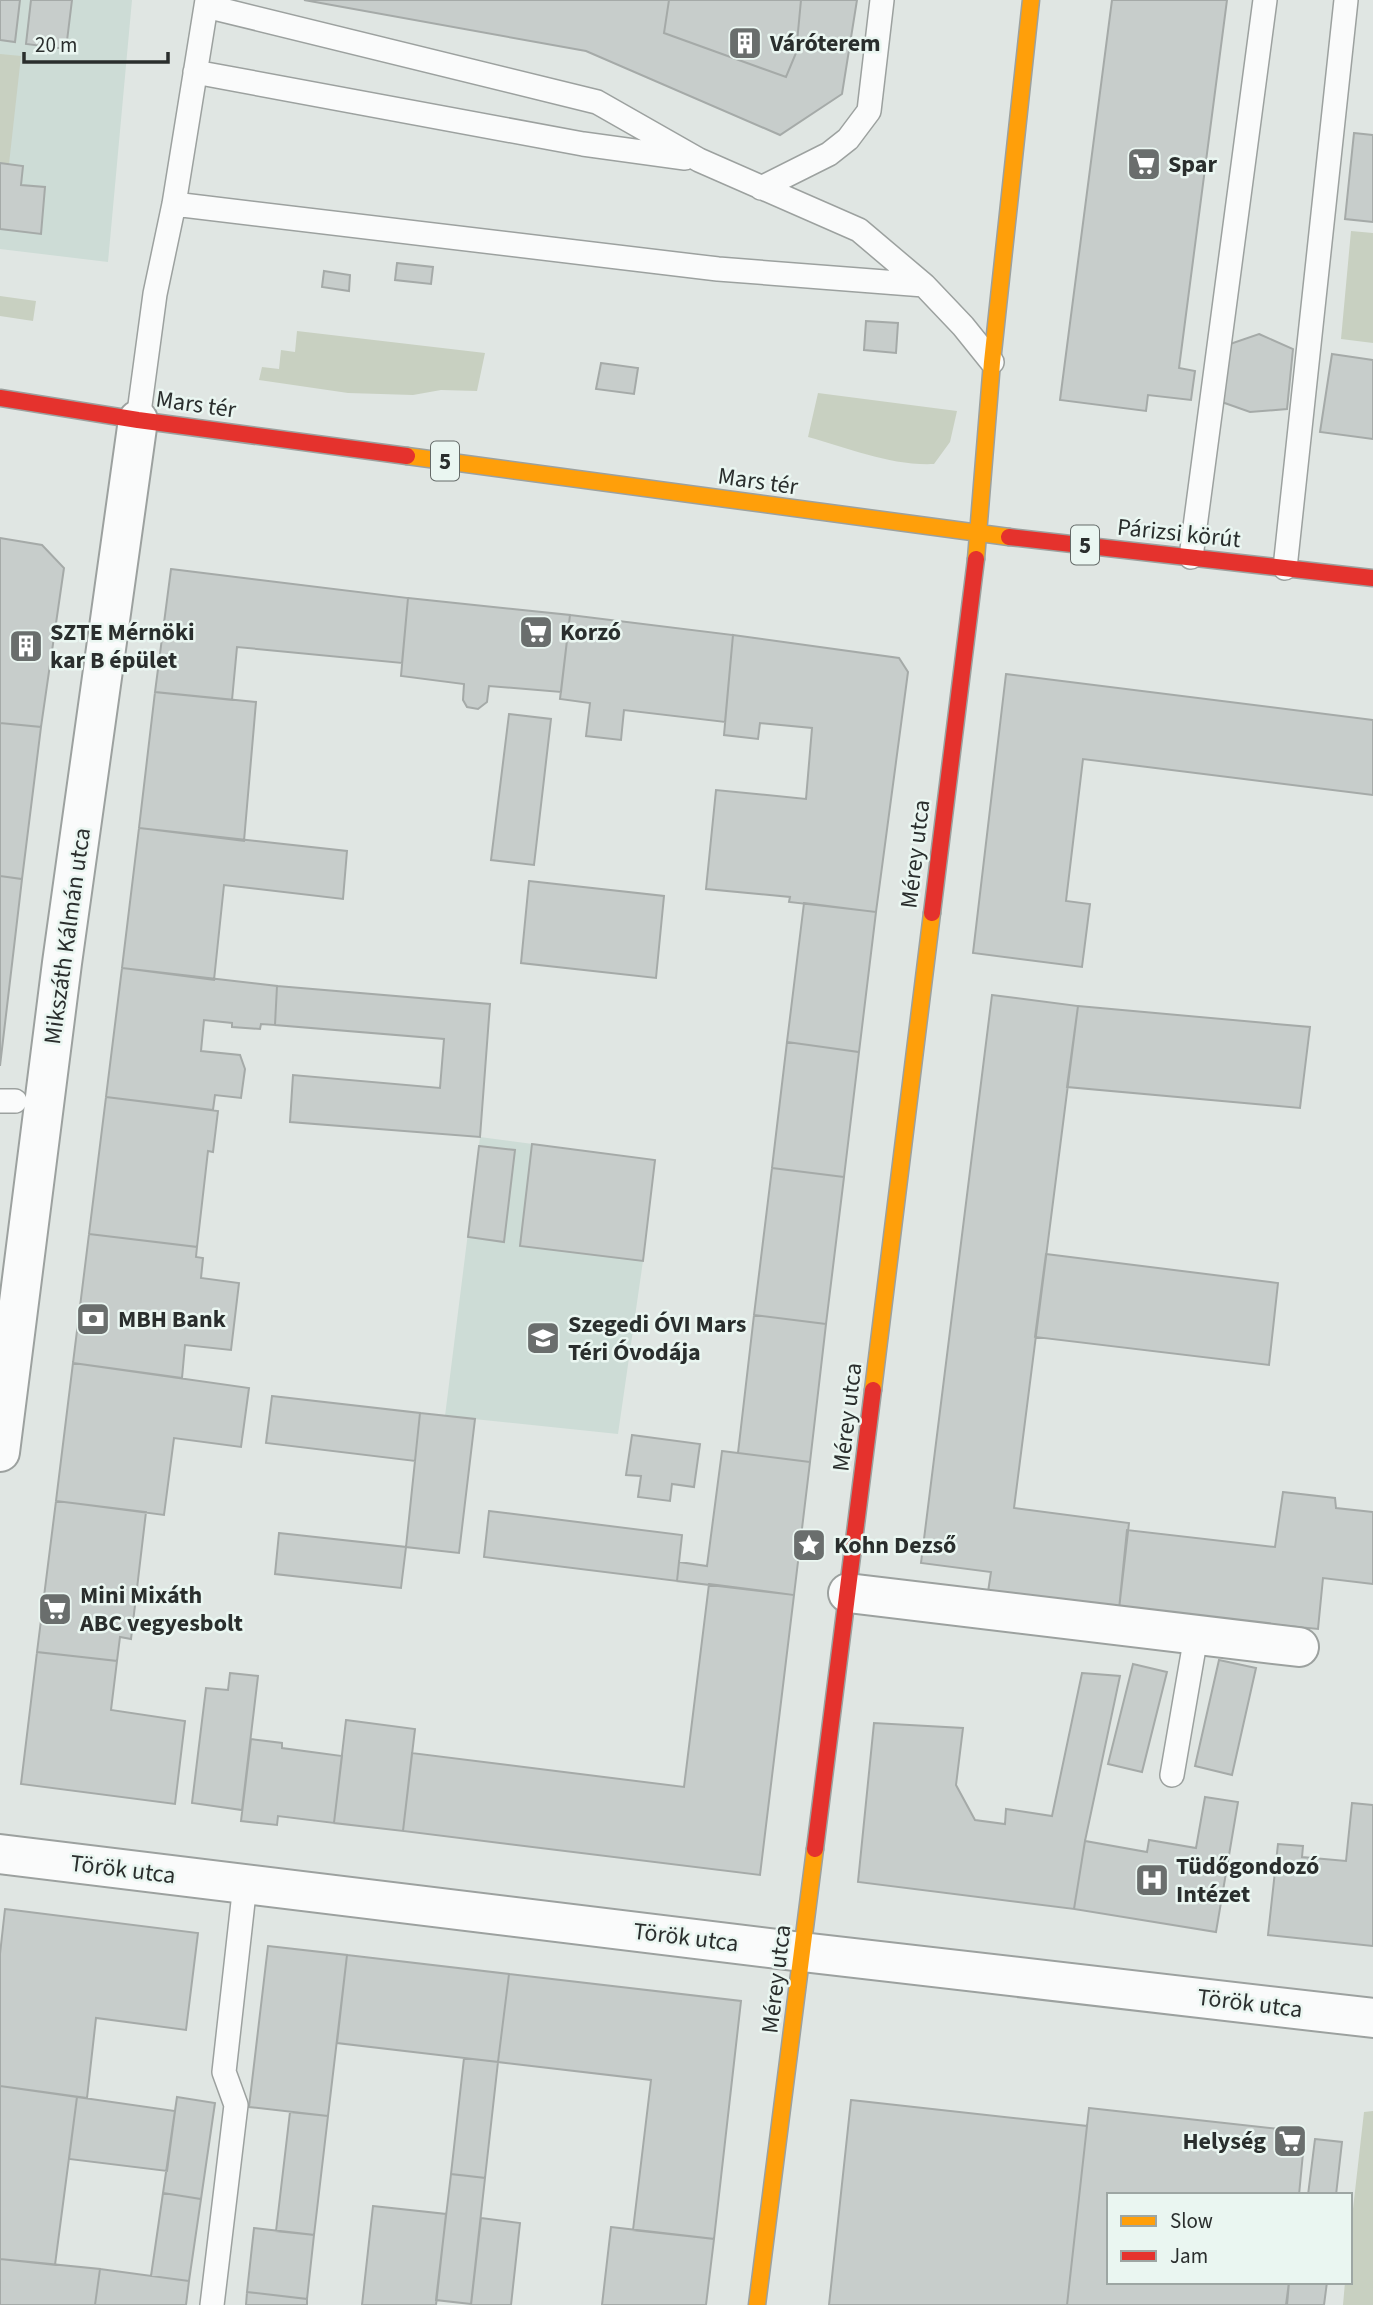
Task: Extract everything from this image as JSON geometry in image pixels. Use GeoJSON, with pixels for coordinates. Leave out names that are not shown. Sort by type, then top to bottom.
{"type":"FeatureCollection","features":[{"type":"Feature","properties":{"kind":"street"},"geometry":{"type":"LineString","coordinates":[[979,534],[992,362],[1031,0]]}},
{"type":"Feature","properties":{"kind":"street","name":"Mars tér"},"geometry":{"type":"LineString","coordinates":[[0,398],[138,420],[979,534]]}},
{"type":"Feature","properties":{"kind":"street","name":"Mikszáth Kálmán utca"},"geometry":{"type":"LineString","coordinates":[[0,1452],[62,963],[138,420]]}},
{"type":"Feature","properties":{"kind":"street","name":"Párizsi körút"},"geometry":{"type":"LineString","coordinates":[[979,534],[1373,578]]}},
{"type":"Feature","properties":{"kind":"street","name":"Mérey utca"},"geometry":{"type":"LineString","coordinates":[[757,2305],[979,534]]}},
{"type":"Feature","properties":{"kind":"street"},"geometry":{"type":"LineString","coordinates":[[848,1593],[1299,1647]]}},
{"type":"Feature","properties":{"kind":"street","name":"Török utca"},"geometry":{"type":"LineString","coordinates":[[0,1854],[802,1952],[1373,2018]]}},
{"type":"Feature","properties":{"kind":"lane"},"geometry":{"type":"LineString","coordinates":[[761,188],[829,154],[848,139],[869,111],[882,0]]}},
{"type":"Feature","properties":{"kind":"lane"},"geometry":{"type":"LineString","coordinates":[[1191,557],[1265,0]]}},
{"type":"Feature","properties":{"kind":"lane"},"geometry":{"type":"LineString","coordinates":[[1285,568],[1346,0]]}},
{"type":"Feature","properties":{"kind":"lane"},"geometry":{"type":"LineString","coordinates":[[138,420],[155,294],[174,204],[207,3],[597,102],[699,160],[859,230],[924,285],[992,362]]}},
{"type":"Feature","properties":{"kind":"lane"},"geometry":{"type":"LineString","coordinates":[[195,72],[583,144],[699,160]]}},
{"type":"Feature","properties":{"kind":"lane"},"geometry":{"type":"LineString","coordinates":[[174,204],[718,269],[924,285]]}},
{"type":"Feature","properties":{"kind":"lane"},"geometry":{"type":"LineString","coordinates":[[1172,1774],[1196,1636]]}},
{"type":"Feature","properties":{"kind":"lane"},"geometry":{"type":"LineString","coordinates":[[212,2305],[236,2105],[224,2073],[246,1884]]}},
{"type":"Feature","properties":{"kind":"shaded area"},"geometry":{"type":"Polygon","coordinates":[[[0,0],[132,0],[108,262],[0,249],[0,0]]]}},
{"type":"Feature","properties":{"kind":"shaded area","name":"Szegedi ÓVI Mars Téri Óvodája"},"geometry":{"type":"Polygon","coordinates":[[[480,1137],[655,1160],[618,1434],[445,1416],[480,1137]]]}},
{"type":"Feature","properties":{"kind":"green space"},"geometry":{"type":"Polygon","coordinates":[[[0,54],[21,56],[9,164],[0,163],[0,54]]]}},
{"type":"Feature","properties":{"kind":"green space"},"geometry":{"type":"Polygon","coordinates":[[[1351,231],[1373,233],[1373,343],[1341,339],[1351,231]]]}},
{"type":"Feature","properties":{"kind":"green space"},"geometry":{"type":"Polygon","coordinates":[[[0,296],[36,301],[33,321],[0,316],[0,296]]]}},
{"type":"Feature","properties":{"kind":"green space"},"geometry":{"type":"Polygon","coordinates":[[[297,331],[485,353],[477,391],[441,390],[413,395],[348,393],[259,380],[262,367],[279,369],[281,350],[295,352],[297,331]]]}},
{"type":"Feature","properties":{"kind":"green space"},"geometry":{"type":"Polygon","coordinates":[[[818,393],[957,411],[950,442],[934,464],[918,464],[886,459],[808,437],[818,393]]]}},
{"type":"Feature","properties":{"kind":"green space"},"geometry":{"type":"Polygon","coordinates":[[[1373,2111],[1373,2305],[1343,2305],[1345,2284],[1352,2284],[1352,2217],[1364,2112],[1373,2111]]]}},
{"type":"Feature","properties":{"kind":"building"},"geometry":{"type":"Polygon","coordinates":[[[0,0],[20,0],[15,42],[0,40],[0,0]]]}},
{"type":"Feature","properties":{"kind":"building"},"geometry":{"type":"Polygon","coordinates":[[[31,0],[72,0],[66,49],[26,44],[31,0]]]}},
{"type":"Feature","properties":{"kind":"building"},"geometry":{"type":"Polygon","coordinates":[[[304,0],[669,0],[664,33],[786,77],[796,53],[801,0],[857,0],[842,94],[780,135],[586,51],[304,0]]]}},
{"type":"Feature","properties":{"kind":"building","name":"Váróterem"},"geometry":{"type":"Polygon","coordinates":[[[669,0],[801,0],[796,53],[786,77],[664,33],[669,0]]]}},
{"type":"Feature","properties":{"kind":"building"},"geometry":{"type":"Polygon","coordinates":[[[1112,0],[1227,0],[1179,368],[1195,371],[1191,400],[1148,395],[1146,411],[1060,400],[1112,0]]]}},
{"type":"Feature","properties":{"kind":"building"},"geometry":{"type":"Polygon","coordinates":[[[1354,133],[1373,135],[1373,222],[1345,219],[1354,133]]]}},
{"type":"Feature","properties":{"kind":"building"},"geometry":{"type":"Polygon","coordinates":[[[0,163],[23,166],[21,185],[45,187],[41,234],[0,229],[0,163]]]}},
{"type":"Feature","properties":{"kind":"building"},"geometry":{"type":"Polygon","coordinates":[[[397,263],[433,267],[431,284],[395,280],[397,263]]]}},
{"type":"Feature","properties":{"kind":"building"},"geometry":{"type":"Polygon","coordinates":[[[324,271],[350,275],[349,291],[322,287],[324,271]]]}},
{"type":"Feature","properties":{"kind":"building"},"geometry":{"type":"Polygon","coordinates":[[[866,321],[898,323],[896,353],[864,350],[866,321]]]}},
{"type":"Feature","properties":{"kind":"building"},"geometry":{"type":"Polygon","coordinates":[[[1259,334],[1293,349],[1287,409],[1250,412],[1219,401],[1230,344],[1259,334]]]}},
{"type":"Feature","properties":{"kind":"building"},"geometry":{"type":"Polygon","coordinates":[[[1332,354],[1373,360],[1373,439],[1320,432],[1332,354]]]}},
{"type":"Feature","properties":{"kind":"building"},"geometry":{"type":"Polygon","coordinates":[[[601,363],[638,368],[634,394],[596,389],[601,363]]]}},
{"type":"Feature","properties":{"kind":"building","name":"SZTE Mérnöki kar B épület"},"geometry":{"type":"Polygon","coordinates":[[[0,538],[42,545],[64,568],[41,727],[0,723],[0,538]]]}},
{"type":"Feature","properties":{"kind":"building"},"geometry":{"type":"Polygon","coordinates":[[[171,569],[408,598],[402,663],[237,647],[232,700],[155,692],[171,569]]]}},
{"type":"Feature","properties":{"kind":"building"},"geometry":{"type":"Polygon","coordinates":[[[408,598],[570,615],[561,692],[489,686],[487,702],[478,709],[467,707],[463,700],[464,684],[401,676],[408,598]]]}},
{"type":"Feature","properties":{"kind":"building"},"geometry":{"type":"Polygon","coordinates":[[[570,615],[733,635],[725,722],[624,710],[621,740],[586,736],[590,703],[560,699],[570,615]]]}},
{"type":"Feature","properties":{"kind":"building"},"geometry":{"type":"Polygon","coordinates":[[[733,635],[899,658],[908,672],[876,912],[789,902],[790,897],[706,889],[716,790],[806,799],[812,728],[760,723],[758,739],[724,735],[733,635]]]}},
{"type":"Feature","properties":{"kind":"building"},"geometry":{"type":"Polygon","coordinates":[[[1006,674],[1373,720],[1373,795],[1083,759],[1066,901],[1090,904],[1082,967],[973,953],[1006,674]]]}},
{"type":"Feature","properties":{"kind":"building"},"geometry":{"type":"Polygon","coordinates":[[[155,692],[256,702],[244,841],[139,828],[155,692]]]}},
{"type":"Feature","properties":{"kind":"building"},"geometry":{"type":"Polygon","coordinates":[[[509,714],[551,719],[534,865],[491,860],[509,714]]]}},
{"type":"Feature","properties":{"kind":"building"},"geometry":{"type":"Polygon","coordinates":[[[0,723],[41,727],[22,879],[0,876],[0,723]]]}},
{"type":"Feature","properties":{"kind":"building"},"geometry":{"type":"Polygon","coordinates":[[[139,828],[347,851],[343,899],[224,885],[214,980],[122,968],[139,828]]]}},
{"type":"Feature","properties":{"kind":"building"},"geometry":{"type":"Polygon","coordinates":[[[0,876],[22,879],[0,1066],[0,876]]]}},
{"type":"Feature","properties":{"kind":"building"},"geometry":{"type":"Polygon","coordinates":[[[529,881],[664,896],[656,978],[521,963],[529,881]]]}},
{"type":"Feature","properties":{"kind":"building"},"geometry":{"type":"Polygon","coordinates":[[[804,903],[876,912],[859,1052],[787,1042],[804,903]]]}},
{"type":"Feature","properties":{"kind":"building"},"geometry":{"type":"Polygon","coordinates":[[[122,968],[277,986],[275,1025],[261,1024],[260,1029],[232,1027],[232,1023],[204,1020],[201,1051],[240,1055],[245,1069],[241,1098],[215,1095],[213,1110],[106,1097],[122,968]]]}},
{"type":"Feature","properties":{"kind":"building"},"geometry":{"type":"Polygon","coordinates":[[[277,986],[490,1004],[480,1137],[290,1122],[293,1075],[440,1088],[444,1039],[275,1025],[277,986]]]}},
{"type":"Feature","properties":{"kind":"building"},"geometry":{"type":"Polygon","coordinates":[[[992,995],[1078,1006],[1014,1508],[1129,1523],[1119,1609],[988,1592],[991,1572],[921,1563],[992,995]]]}},
{"type":"Feature","properties":{"kind":"building"},"geometry":{"type":"Polygon","coordinates":[[[1078,1006],[1310,1027],[1300,1108],[1067,1087],[1078,1006]]]}},
{"type":"Feature","properties":{"kind":"building"},"geometry":{"type":"Polygon","coordinates":[[[787,1042],[859,1052],[844,1177],[772,1168],[787,1042]]]}},
{"type":"Feature","properties":{"kind":"building"},"geometry":{"type":"Polygon","coordinates":[[[106,1097],[218,1111],[213,1152],[208,1151],[197,1247],[89,1234],[106,1097]]]}},
{"type":"Feature","properties":{"kind":"building"},"geometry":{"type":"Polygon","coordinates":[[[532,1144],[655,1160],[643,1261],[520,1246],[532,1144]]]}},
{"type":"Feature","properties":{"kind":"building"},"geometry":{"type":"Polygon","coordinates":[[[479,1146],[515,1150],[504,1242],[468,1237],[479,1146]]]}},
{"type":"Feature","properties":{"kind":"building"},"geometry":{"type":"Polygon","coordinates":[[[772,1168],[844,1177],[826,1324],[754,1315],[772,1168]]]}},
{"type":"Feature","properties":{"kind":"building"},"geometry":{"type":"Polygon","coordinates":[[[89,1234],[197,1247],[196,1257],[203,1258],[201,1278],[239,1283],[231,1350],[185,1345],[182,1378],[73,1363],[89,1234]]]}},
{"type":"Feature","properties":{"kind":"building"},"geometry":{"type":"Polygon","coordinates":[[[1046,1254],[1278,1283],[1269,1365],[1035,1337],[1046,1254]]]}},
{"type":"Feature","properties":{"kind":"building"},"geometry":{"type":"Polygon","coordinates":[[[754,1315],[826,1324],[810,1462],[738,1453],[754,1315]]]}},
{"type":"Feature","properties":{"kind":"building"},"geometry":{"type":"Polygon","coordinates":[[[73,1363],[249,1388],[241,1447],[174,1438],[164,1515],[56,1501],[73,1363]]]}},
{"type":"Feature","properties":{"kind":"building"},"geometry":{"type":"Polygon","coordinates":[[[272,1396],[420,1413],[415,1461],[266,1443],[272,1396]]]}},
{"type":"Feature","properties":{"kind":"building"},"geometry":{"type":"Polygon","coordinates":[[[420,1413],[475,1419],[459,1553],[406,1547],[420,1413]]]}},
{"type":"Feature","properties":{"kind":"building"},"geometry":{"type":"Polygon","coordinates":[[[632,1435],[700,1444],[694,1487],[672,1484],[670,1501],[638,1497],[641,1476],[626,1475],[632,1435]]]}},
{"type":"Feature","properties":{"kind":"building"},"geometry":{"type":"Polygon","coordinates":[[[722,1451],[810,1462],[794,1595],[677,1581],[679,1562],[707,1566],[722,1451]]]}},
{"type":"Feature","properties":{"kind":"building"},"geometry":{"type":"Polygon","coordinates":[[[1283,1492],[1335,1498],[1336,1508],[1373,1512],[1373,1584],[1323,1578],[1318,1629],[1119,1609],[1127,1530],[1275,1547],[1283,1492]]]}},
{"type":"Feature","properties":{"kind":"building"},"geometry":{"type":"Polygon","coordinates":[[[56,1501],[146,1512],[131,1639],[120,1637],[117,1661],[37,1652],[56,1501]]]}},
{"type":"Feature","properties":{"kind":"building"},"geometry":{"type":"Polygon","coordinates":[[[489,1511],[682,1535],[677,1581],[484,1557],[489,1511]]]}},
{"type":"Feature","properties":{"kind":"building"},"geometry":{"type":"Polygon","coordinates":[[[279,1533],[406,1547],[401,1588],[275,1574],[279,1533]]]}},
{"type":"Feature","properties":{"kind":"building"},"geometry":{"type":"Polygon","coordinates":[[[709,1584],[794,1595],[760,1875],[403,1831],[412,1753],[684,1787],[709,1584]]]}},
{"type":"Feature","properties":{"kind":"building"},"geometry":{"type":"Polygon","coordinates":[[[37,1652],[117,1661],[111,1710],[185,1721],[175,1804],[21,1784],[37,1652]]]}},
{"type":"Feature","properties":{"kind":"building"},"geometry":{"type":"Polygon","coordinates":[[[1219,1660],[1256,1668],[1232,1775],[1195,1766],[1219,1660]]]}},
{"type":"Feature","properties":{"kind":"building"},"geometry":{"type":"Polygon","coordinates":[[[1133,1664],[1167,1672],[1142,1772],[1108,1764],[1133,1664]]]}},
{"type":"Feature","properties":{"kind":"building"},"geometry":{"type":"Polygon","coordinates":[[[230,1673],[258,1676],[242,1810],[192,1803],[206,1688],[228,1690],[230,1673]]]}},
{"type":"Feature","properties":{"kind":"building"},"geometry":{"type":"Polygon","coordinates":[[[1082,1673],[1120,1676],[1085,1841],[1074,1909],[858,1882],[874,1723],[963,1728],[956,1785],[975,1820],[1005,1824],[1006,1809],[1052,1816],[1082,1673]]]}},
{"type":"Feature","properties":{"kind":"building"},"geometry":{"type":"Polygon","coordinates":[[[346,1720],[415,1729],[403,1831],[334,1823],[346,1720]]]}},
{"type":"Feature","properties":{"kind":"building"},"geometry":{"type":"Polygon","coordinates":[[[251,1739],[282,1743],[282,1748],[342,1756],[334,1823],[278,1816],[277,1825],[241,1821],[251,1739]]]}},
{"type":"Feature","properties":{"kind":"building","name":"Tüdőgondozó Intézet"},"geometry":{"type":"Polygon","coordinates":[[[1205,1797],[1238,1802],[1216,1932],[1074,1909],[1085,1841],[1147,1852],[1149,1840],[1196,1848],[1205,1797]]]}},
{"type":"Feature","properties":{"kind":"building"},"geometry":{"type":"Polygon","coordinates":[[[1352,1803],[1373,1805],[1373,1946],[1268,1935],[1278,1844],[1303,1846],[1302,1857],[1346,1861],[1352,1803]]]}},
{"type":"Feature","properties":{"kind":"building"},"geometry":{"type":"Polygon","coordinates":[[[5,1909],[198,1933],[186,2030],[96,2018],[87,2098],[0,2086],[0,1954],[5,1909]]]}},
{"type":"Feature","properties":{"kind":"building"},"geometry":{"type":"Polygon","coordinates":[[[268,1946],[347,1955],[328,2116],[249,2107],[268,1946]]]}},
{"type":"Feature","properties":{"kind":"building"},"geometry":{"type":"Polygon","coordinates":[[[347,1955],[509,1974],[498,2062],[337,2043],[347,1955]]]}},
{"type":"Feature","properties":{"kind":"building"},"geometry":{"type":"Polygon","coordinates":[[[509,1974],[741,2001],[714,2239],[633,2230],[651,2080],[498,2062],[509,1974]]]}},
{"type":"Feature","properties":{"kind":"building"},"geometry":{"type":"Polygon","coordinates":[[[464,2058],[498,2062],[485,2178],[451,2174],[464,2058]]]}},
{"type":"Feature","properties":{"kind":"building"},"geometry":{"type":"Polygon","coordinates":[[[0,2086],[77,2097],[55,2265],[0,2259],[0,2086]]]}},
{"type":"Feature","properties":{"kind":"building"},"geometry":{"type":"Polygon","coordinates":[[[77,2097],[175,2111],[167,2171],[69,2159],[77,2097]]]}},
{"type":"Feature","properties":{"kind":"building"},"geometry":{"type":"Polygon","coordinates":[[[177,2097],[215,2103],[201,2199],[163,2193],[177,2097]]]}},
{"type":"Feature","properties":{"kind":"building"},"geometry":{"type":"Polygon","coordinates":[[[851,2100],[1087,2126],[1067,2305],[829,2305],[851,2100]]]}},
{"type":"Feature","properties":{"kind":"building"},"geometry":{"type":"Polygon","coordinates":[[[1089,2108],[1305,2132],[1299,2193],[1107,2193],[1107,2284],[1289,2284],[1287,2305],[1067,2305],[1089,2108]]]}},
{"type":"Feature","properties":{"kind":"building"},"geometry":{"type":"Polygon","coordinates":[[[290,2112],[328,2116],[314,2235],[276,2231],[290,2112]]]}},
{"type":"Feature","properties":{"kind":"building"},"geometry":{"type":"Polygon","coordinates":[[[1315,2139],[1342,2142],[1336,2193],[1308,2193],[1315,2139]]]}},
{"type":"Feature","properties":{"kind":"building"},"geometry":{"type":"Polygon","coordinates":[[[451,2174],[485,2178],[471,2304],[436,2300],[451,2174]]]}},
{"type":"Feature","properties":{"kind":"building"},"geometry":{"type":"Polygon","coordinates":[[[163,2193],[201,2199],[189,2281],[151,2276],[163,2193]]]}},
{"type":"Feature","properties":{"kind":"building"},"geometry":{"type":"Polygon","coordinates":[[[373,2206],[446,2214],[436,2305],[362,2305],[373,2206]]]}},
{"type":"Feature","properties":{"kind":"building"},"geometry":{"type":"Polygon","coordinates":[[[481,2218],[520,2223],[511,2305],[471,2305],[481,2218]]]}},
{"type":"Feature","properties":{"kind":"building"},"geometry":{"type":"Polygon","coordinates":[[[611,2227],[714,2239],[706,2305],[602,2305],[611,2227]]]}},
{"type":"Feature","properties":{"kind":"building"},"geometry":{"type":"Polygon","coordinates":[[[254,2228],[314,2235],[307,2299],[247,2292],[254,2228]]]}},
{"type":"Feature","properties":{"kind":"building"},"geometry":{"type":"Polygon","coordinates":[[[0,2259],[100,2269],[95,2305],[0,2305],[0,2259]]]}},
{"type":"Feature","properties":{"kind":"building"},"geometry":{"type":"Polygon","coordinates":[[[100,2269],[189,2281],[186,2305],[95,2305],[100,2269]]]}},
{"type":"Feature","properties":{"kind":"building"},"geometry":{"type":"Polygon","coordinates":[[[1289,2284],[1327,2284],[1324,2305],[1286,2305],[1289,2284]]]}},
{"type":"Feature","properties":{"kind":"building"},"geometry":{"type":"Polygon","coordinates":[[[247,2292],[307,2299],[307,2305],[246,2305],[247,2292]]]}},
{"type":"Feature","properties":{"kind":"traffic: slow"},"geometry":{"type":"LineString","coordinates":[[976,559],[992,362],[1031,0]]}},
{"type":"Feature","properties":{"kind":"traffic: slow"},"geometry":{"type":"LineString","coordinates":[[407,456],[1009,537]]}},
{"type":"Feature","properties":{"kind":"traffic: slow"},"geometry":{"type":"LineString","coordinates":[[873,1390],[932,913]]}},
{"type":"Feature","properties":{"kind":"traffic: slow"},"geometry":{"type":"LineString","coordinates":[[757,2305],[815,1849]]}},
{"type":"Feature","properties":{"kind":"traffic: jam"},"geometry":{"type":"LineString","coordinates":[[0,398],[138,420],[407,456]]}},
{"type":"Feature","properties":{"kind":"traffic: jam"},"geometry":{"type":"LineString","coordinates":[[1009,537],[1373,578]]}},
{"type":"Feature","properties":{"kind":"traffic: jam"},"geometry":{"type":"LineString","coordinates":[[932,913],[976,559]]}},
{"type":"Feature","properties":{"kind":"traffic: jam"},"geometry":{"type":"LineString","coordinates":[[815,1849],[873,1390]]}},
{"type":"Feature","properties":{"kind":"place","name":"Váróterem"},"geometry":{"type":"Point","coordinates":[745,43]}},
{"type":"Feature","properties":{"kind":"place","name":"Spar"},"geometry":{"type":"Point","coordinates":[1144,164]}},
{"type":"Feature","properties":{"kind":"place","name":"Korzó"},"geometry":{"type":"Point","coordinates":[536,632]}},
{"type":"Feature","properties":{"kind":"place","name":"SZTE Mérnöki kar B épület"},"geometry":{"type":"Point","coordinates":[26,646]}},
{"type":"Feature","properties":{"kind":"place","name":"MBH Bank"},"geometry":{"type":"Point","coordinates":[93,1319]}},
{"type":"Feature","properties":{"kind":"place","name":"Szegedi ÓVI Mars Téri Óvodája"},"geometry":{"type":"Point","coordinates":[543,1338]}},
{"type":"Feature","properties":{"kind":"place","name":"Kohn Dezső"},"geometry":{"type":"Point","coordinates":[809,1545]}},
{"type":"Feature","properties":{"kind":"place","name":"Mini Mixáth ABC vegyesbolt"},"geometry":{"type":"Point","coordinates":[55,1609]}},
{"type":"Feature","properties":{"kind":"place","name":"Tüdőgondozó Intézet"},"geometry":{"type":"Point","coordinates":[1152,1880]}},
{"type":"Feature","properties":{"kind":"place","name":"Helység"},"geometry":{"type":"Point","coordinates":[1290,2141]}}]}
